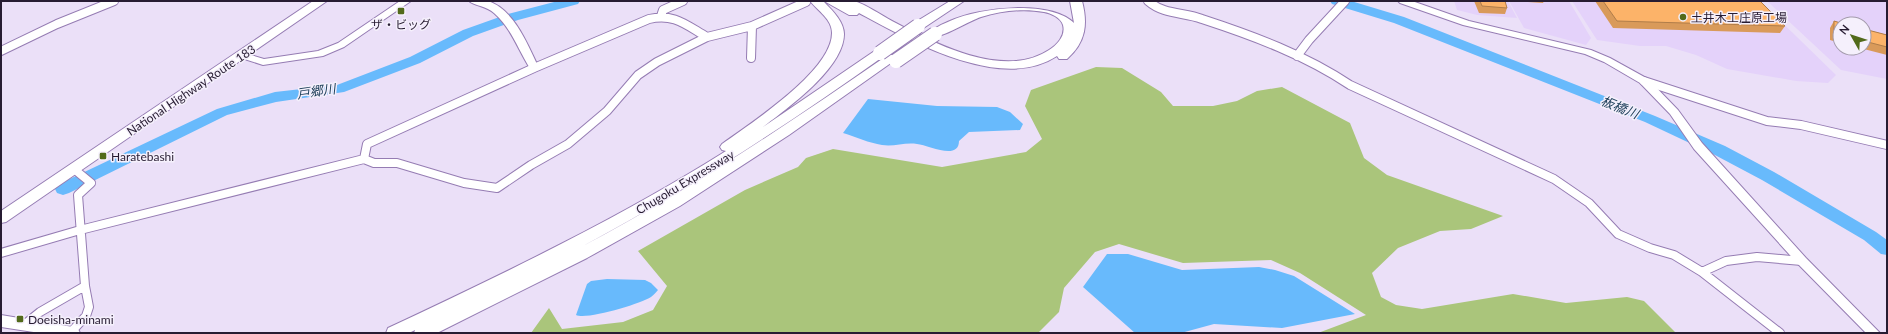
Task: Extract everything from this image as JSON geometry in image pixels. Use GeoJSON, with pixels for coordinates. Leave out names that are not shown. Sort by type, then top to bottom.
{"type":"FeatureCollection","features":[{"type":"Feature","properties":{"kind":"highway","name":"National Highway Route 183"},"geometry":{"type":"LineString","coordinates":[[1,207],[307,1]]}},
{"type":"Feature","properties":{"kind":"highway","name":"National Highway Route 183"},"geometry":{"type":"LineString","coordinates":[[1,218],[320,1]]}},
{"type":"Feature","properties":{"kind":"highway"},"geometry":{"type":"LineString","coordinates":[[830,1],[936,54],[978,67],[1010,70],[1026,69],[1053,62],[1071,49],[1077,42],[1081,25],[1076,1]]}},
{"type":"Feature","properties":{"kind":"highway"},"geometry":{"type":"LineString","coordinates":[[845,1],[932,45],[955,54],[984,62],[1022,63],[1045,57],[1062,46],[1070,32],[1069,25],[1058,13],[1036,4],[1022,3],[994,6],[980,10],[965,17],[933,33],[889,57]]}},
{"type":"Feature","properties":{"kind":"highway","name":"Chugoku Expressway"},"geometry":{"type":"LineString","coordinates":[[422,333],[607,240],[730,168],[815,112],[844,96],[889,57],[918,26],[958,1]]}},
{"type":"Feature","properties":{"kind":"highway"},"geometry":{"type":"LineString","coordinates":[[933,33],[978,1]]}},
{"type":"Feature","properties":{"kind":"highway"},"geometry":{"type":"LineString","coordinates":[[600,231],[724,149],[775,111],[815,77],[827,64],[834,52],[838,34],[836,25],[829,14],[811,2]]}},
{"type":"Feature","properties":{"kind":"highway","name":"Chugoku Expressway"},"geometry":{"type":"LineString","coordinates":[[394,333],[478,293],[600,231],[731,155],[889,57]]}},
{"type":"Feature","properties":{"kind":"main road"},"geometry":{"type":"LineString","coordinates":[[1,320],[72,332]]}},
{"type":"Feature","properties":{"kind":"street"},"geometry":{"type":"LineString","coordinates":[[1,51],[57,24],[114,1]]}},
{"type":"Feature","properties":{"kind":"street"},"geometry":{"type":"LineString","coordinates":[[241,56],[263,62],[320,54],[340,44],[406,1]]}},
{"type":"Feature","properties":{"kind":"street"},"geometry":{"type":"LineString","coordinates":[[474,1],[489,4],[501,12],[522,43],[534,68]]}},
{"type":"Feature","properties":{"kind":"street"},"geometry":{"type":"LineString","coordinates":[[661,16],[663,10],[683,1]]}},
{"type":"Feature","properties":{"kind":"street"},"geometry":{"type":"LineString","coordinates":[[1148,1],[1152,5],[1168,12],[1201,18],[1297,56],[1333,73],[1350,85],[1554,179],[1589,203],[1618,234],[1650,248],[1674,255],[1702,272],[1780,333]]}},
{"type":"Feature","properties":{"kind":"street"},"geometry":{"type":"LineString","coordinates":[[1297,56],[1309,40],[1345,1]]}},
{"type":"Feature","properties":{"kind":"street"},"geometry":{"type":"LineString","coordinates":[[1403,1],[1472,25],[1588,52],[1607,60],[1644,81],[1767,121],[1801,125],[1887,145]]}},
{"type":"Feature","properties":{"kind":"street"},"geometry":{"type":"LineString","coordinates":[[1,253],[80,230],[329,169],[364,159],[374,163],[397,163],[464,183],[497,188],[568,144],[606,111],[638,75],[657,62],[707,37],[752,26],[811,2]]}},
{"type":"Feature","properties":{"kind":"street"},"geometry":{"type":"LineString","coordinates":[[364,159],[367,144],[534,68],[649,19],[661,16],[675,18],[707,37]]}},
{"type":"Feature","properties":{"kind":"street"},"geometry":{"type":"LineString","coordinates":[[751,58],[752,26]]}},
{"type":"Feature","properties":{"kind":"street"},"geometry":{"type":"LineString","coordinates":[[1644,81],[1674,112],[1698,146],[1802,261],[1874,333]]}},
{"type":"Feature","properties":{"kind":"street"},"geometry":{"type":"LineString","coordinates":[[72,332],[86,316],[89,307],[85,286],[78,195],[91,183],[74,169]]}},
{"type":"Feature","properties":{"kind":"street"},"geometry":{"type":"LineString","coordinates":[[1702,272],[1726,262],[1757,257],[1802,261]]}},
{"type":"Feature","properties":{"kind":"street"},"geometry":{"type":"LineString","coordinates":[[25,324],[40,312],[85,286]]}},
{"type":"Feature","properties":{"kind":"shaded area"},"geometry":{"type":"Polygon","coordinates":[[[1454,1],[1508,1],[1517,18],[1477,15],[1457,10],[1454,1]]]}},
{"type":"Feature","properties":{"kind":"shaded area"},"geometry":{"type":"Polygon","coordinates":[[[1509,1],[1569,1],[1591,38],[1586,45],[1524,28],[1509,1]]]}},
{"type":"Feature","properties":{"kind":"shaded area"},"geometry":{"type":"Polygon","coordinates":[[[1572,1],[1760,1],[1836,75],[1828,83],[1796,81],[1727,69],[1696,55],[1666,46],[1640,46],[1597,40],[1572,1]]]}},
{"type":"Feature","properties":{"kind":"shaded area"},"geometry":{"type":"Polygon","coordinates":[[[1767,1],[1887,1],[1887,79],[1841,70],[1767,1]]]}},
{"type":"Feature","properties":{"kind":"green space"},"geometry":{"type":"Polygon","coordinates":[[[1096,67],[1122,68],[1161,92],[1173,106],[1213,106],[1237,101],[1257,91],[1282,87],[1350,123],[1364,158],[1387,175],[1503,216],[1471,229],[1440,231],[1398,248],[1372,273],[1381,297],[1396,305],[1422,309],[1513,294],[1566,303],[1627,297],[1644,301],[1676,333],[1318,333],[1366,315],[1300,273],[1271,260],[1183,263],[1119,244],[1095,252],[1064,288],[1059,312],[1038,333],[531,333],[549,308],[562,329],[623,322],[653,310],[667,286],[638,251],[745,190],[798,167],[806,158],[833,149],[942,167],[1026,152],[1042,139],[1025,106],[1031,90],[1096,67]]]}},
{"type":"Feature","properties":{"kind":"water"},"geometry":{"type":"Polygon","coordinates":[[[868,99],[937,106],[997,107],[1010,112],[1023,124],[1020,130],[969,132],[959,141],[958,147],[949,151],[913,144],[882,145],[843,133],[868,99]]]}},
{"type":"Feature","properties":{"kind":"water"},"geometry":{"type":"Polygon","coordinates":[[[1107,254],[1128,254],[1182,270],[1259,267],[1275,270],[1294,276],[1355,314],[1282,328],[1214,324],[1181,333],[1135,333],[1083,287],[1107,254]]]}},
{"type":"Feature","properties":{"kind":"water"},"geometry":{"type":"Polygon","coordinates":[[[607,279],[645,280],[651,283],[658,290],[651,297],[625,307],[591,315],[576,315],[587,284],[591,281],[607,279]]]}},
{"type":"Feature","properties":{"kind":"building"},"geometry":{"type":"Polygon","coordinates":[[[1480,1],[1505,1],[1507,8],[1482,6],[1480,1]]]}},
{"type":"Feature","properties":{"kind":"building","name":"土井木工庄原工場"},"geometry":{"type":"Polygon","coordinates":[[[1603,1],[1760,1],[1785,26],[1617,21],[1603,1]]]}},
{"type":"Feature","properties":{"kind":"building"},"geometry":{"type":"Polygon","coordinates":[[[1872,31],[1887,35],[1887,47],[1872,43],[1872,31]]]}},
{"type":"Feature","properties":{"kind":"waterway","name":"戸郷川"},"geometry":{"type":"LineString","coordinates":[[63,189],[222,112],[275,97],[339,89],[415,60],[468,33],[513,17],[573,1]]}},
{"type":"Feature","properties":{"kind":"waterway","name":"板橋川"},"geometry":{"type":"LineString","coordinates":[[1337,1],[1399,20],[1650,119],[1719,150],[1768,176],[1870,236],[1887,249]]}},
{"type":"Feature","properties":{"kind":"place","name":"ザ・ビッグ"},"geometry":{"type":"Point","coordinates":[401,11]}},
{"type":"Feature","properties":{"kind":"place","name":"土井木工庄原工場"},"geometry":{"type":"Point","coordinates":[1683,17]}},
{"type":"Feature","properties":{"kind":"place","name":"Haratebashi"},"geometry":{"type":"Point","coordinates":[103,156]}},
{"type":"Feature","properties":{"kind":"place","name":"Doeisha-minami"},"geometry":{"type":"Point","coordinates":[20,319]}}]}
